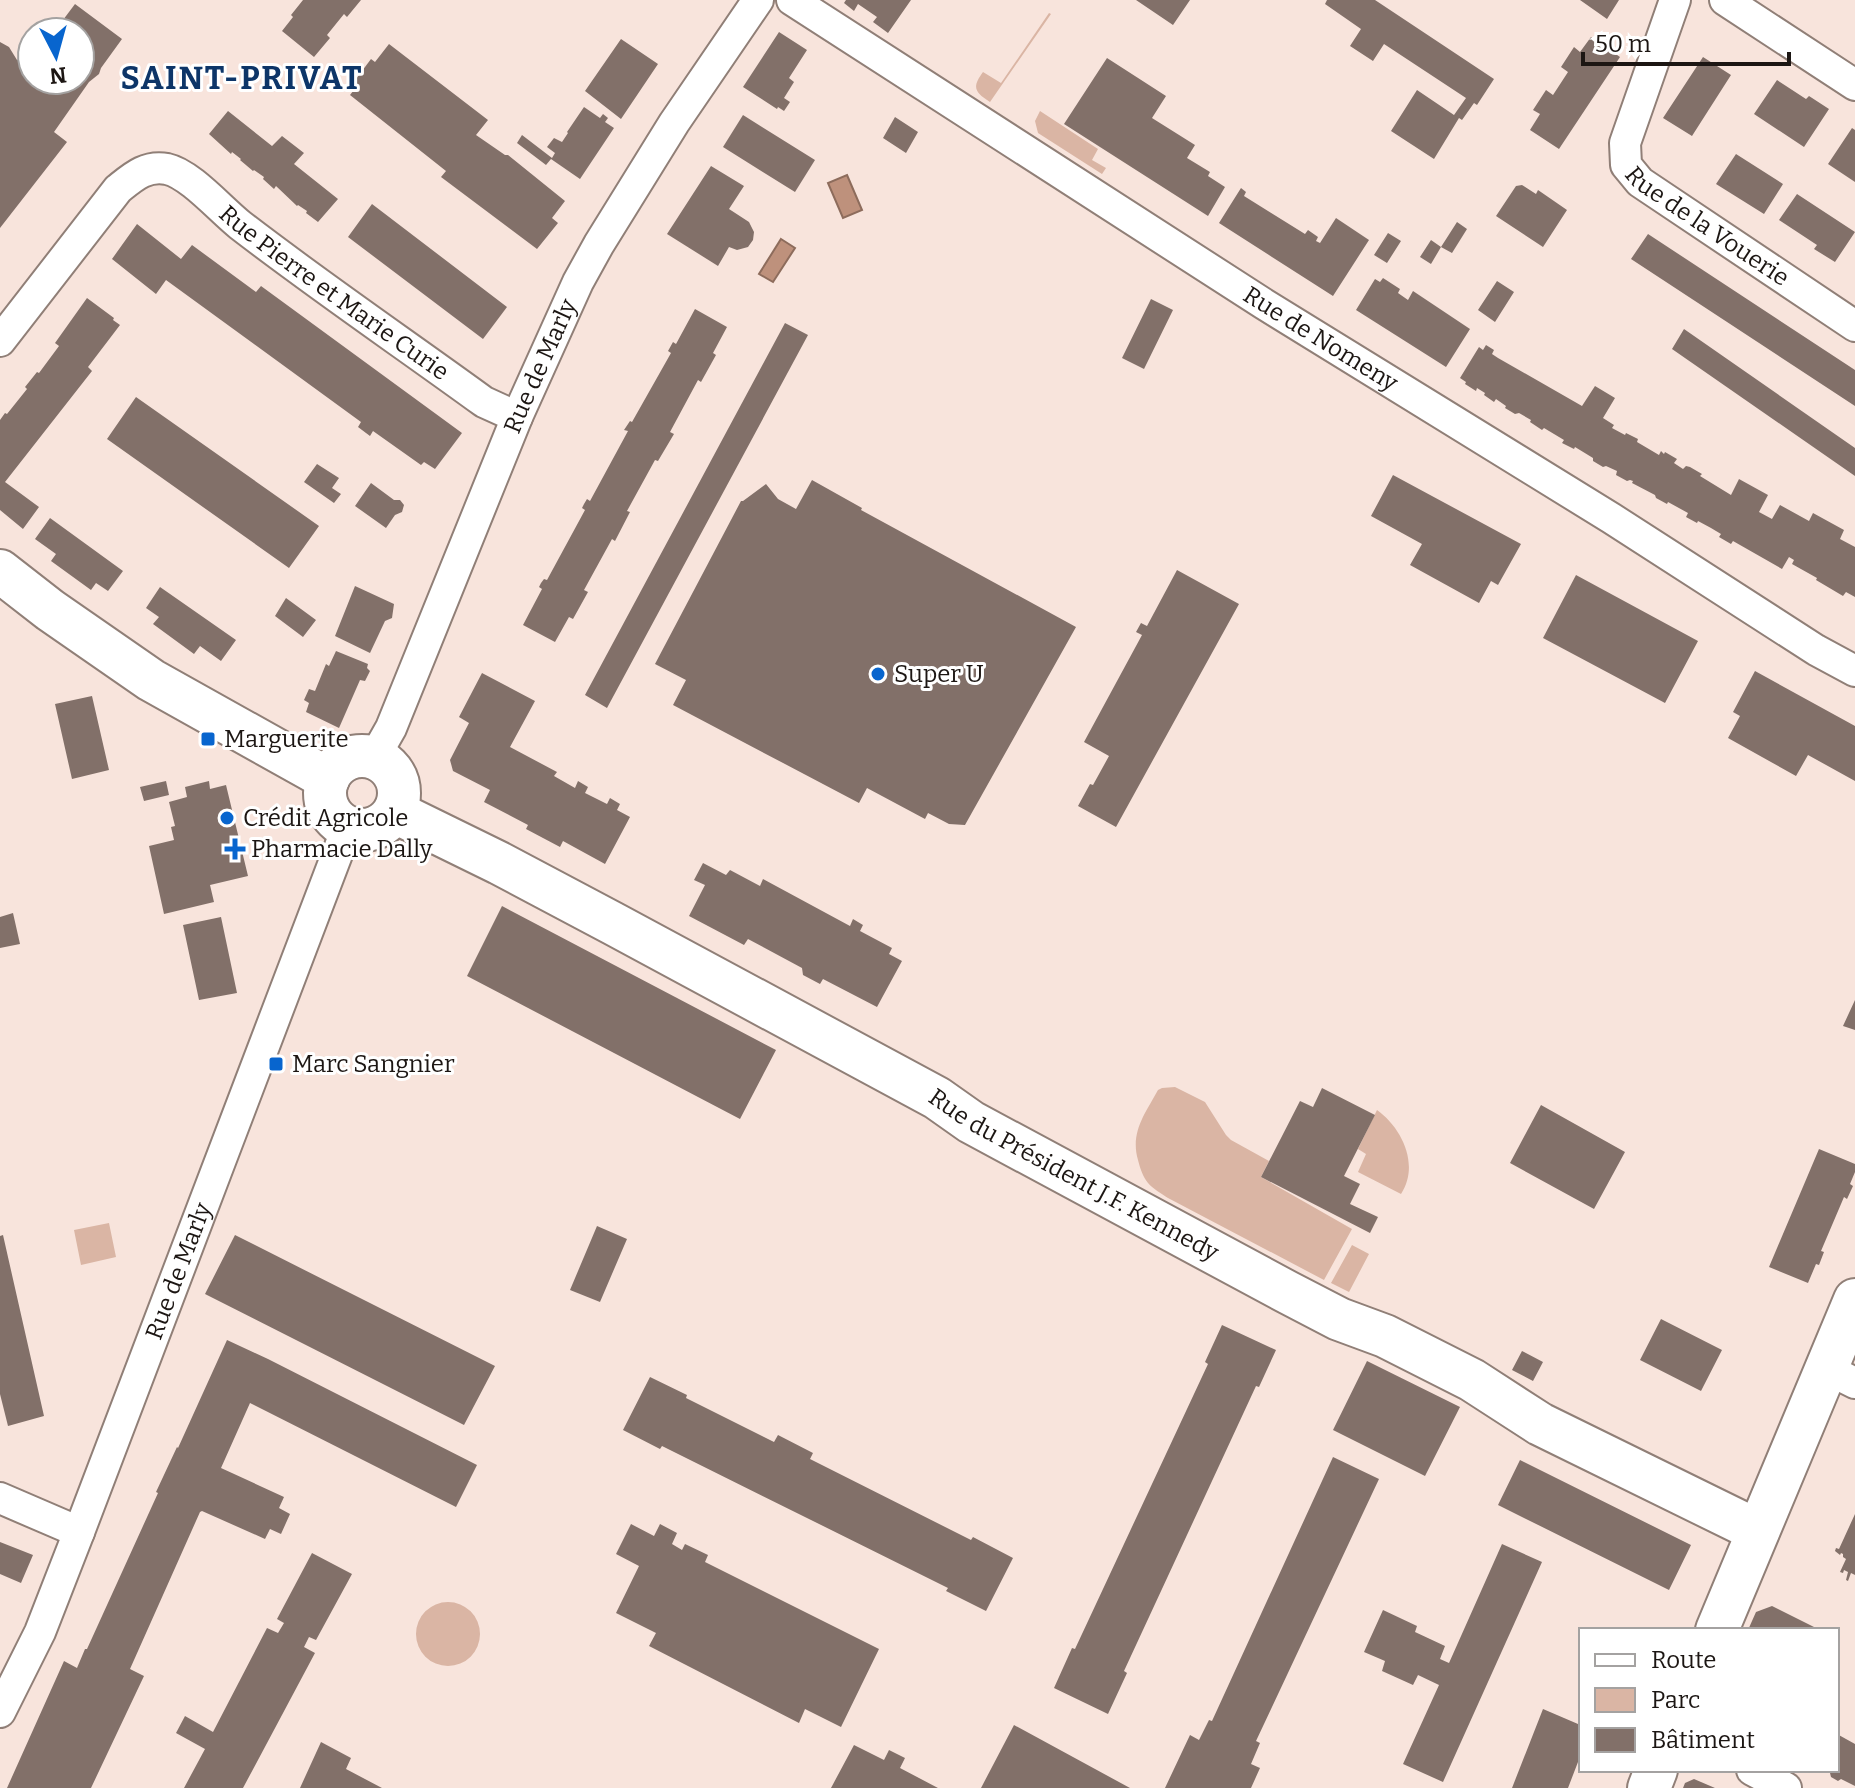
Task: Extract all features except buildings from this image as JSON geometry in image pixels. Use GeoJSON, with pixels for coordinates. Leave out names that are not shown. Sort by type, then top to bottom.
{"type":"FeatureCollection","features":[{"type":"Feature","properties":{"kind":"street","name":"Rue de Marly"},"geometry":{"type":"LineString","coordinates":[[374,758],[391,728],[517,417],[578,282],[674,123],[758,0]]}},
{"type":"Feature","properties":{"kind":"street","name":"Rue de Nomeny"},"geometry":{"type":"LineString","coordinates":[[792,0],[1264,304],[1611,518],[1816,650],[1855,671]]}},
{"type":"Feature","properties":{"kind":"street","name":"Rue de la Vouerie"},"geometry":{"type":"LineString","coordinates":[[1675,0],[1625,143],[1626,165],[1640,182],[1855,326]]}},
{"type":"Feature","properties":{"kind":"street"},"geometry":{"type":"LineString","coordinates":[[1725,0],[1855,85]]}},
{"type":"Feature","properties":{"kind":"street","name":"Rue Pierre et Marie Curie"},"geometry":{"type":"LineString","coordinates":[[0,341],[118,189],[138,173],[155,168],[170,170],[181,174],[238,224],[484,402],[517,417]]}},
{"type":"Feature","properties":{"kind":"street"},"geometry":{"type":"LineString","coordinates":[[0,571],[151,680],[328,779]]}},
{"type":"Feature","properties":{"kind":"street"},"geometry":{"type":"LineString","coordinates":[[374,758],[388,767],[397,780],[399,796],[395,812],[374,829],[347,828],[327,808],[325,793],[328,779],[335,768],[347,759],[374,758]]}},
{"type":"Feature","properties":{"kind":"street","name":"Rue du Président J.F. Kennedy"},"geometry":{"type":"LineString","coordinates":[[395,812],[685,961],[937,1098],[971,1122],[1287,1292],[1472,1380],[1540,1424],[1758,1531]]}},
{"type":"Feature","properties":{"kind":"street","name":"Rue de Marly"},"geometry":{"type":"LineString","coordinates":[[0,1712],[40,1632],[347,828]]}},
{"type":"Feature","properties":{"kind":"street"},"geometry":{"type":"LineString","coordinates":[[1718,1628],[1758,1531],[1840,1376],[1855,1300]]}},
{"type":"Feature","properties":{"kind":"street"},"geometry":{"type":"LineString","coordinates":[[0,1498],[79,1532]]}},
{"type":"Feature","properties":{"kind":"street"},"geometry":{"type":"LineString","coordinates":[[1756,1772],[1786,1788]]}},
{"type":"Feature","properties":{"kind":"green space"},"geometry":{"type":"Polygon","coordinates":[[[1049,13],[990,102],[976,89],[983,72],[1001,83],[1049,13]]]}},
{"type":"Feature","properties":{"kind":"green space"},"geometry":{"type":"Polygon","coordinates":[[[1040,111],[1098,149],[1092,160],[1106,168],[1102,174],[1038,133],[1035,121],[1040,111]]]}},
{"type":"Feature","properties":{"kind":"green space"},"geometry":{"type":"Polygon","coordinates":[[[1175,1087],[1205,1102],[1231,1140],[1269,1161],[1261,1177],[1352,1229],[1324,1280],[1168,1198],[1148,1183],[1138,1160],[1137,1132],[1158,1090],[1175,1087]]]}},
{"type":"Feature","properties":{"kind":"green space"},"geometry":{"type":"Polygon","coordinates":[[[1377,1110],[1394,1127],[1406,1148],[1409,1171],[1401,1194],[1358,1172],[1366,1154],[1358,1149],[1377,1110]]]}},
{"type":"Feature","properties":{"kind":"green space"},"geometry":{"type":"Polygon","coordinates":[[[109,1223],[116,1257],[81,1265],[74,1230],[109,1223]]]}},
{"type":"Feature","properties":{"kind":"green space"},"geometry":{"type":"Polygon","coordinates":[[[1352,1245],[1369,1254],[1349,1292],[1331,1283],[1352,1245]]]}},
{"type":"Feature","properties":{"kind":"green space"},"geometry":{"type":"Polygon","coordinates":[[[442,1602],[454,1602],[471,1611],[478,1622],[478,1646],[471,1657],[454,1666],[442,1666],[430,1661],[421,1652],[416,1640],[416,1628],[421,1616],[430,1607],[442,1602]]]}},
{"type":"Feature","properties":{"kind":"shaded area"},"geometry":{"type":"Polygon","coordinates":[[[847,175],[862,210],[843,218],[828,183],[847,175]]]}},
{"type":"Feature","properties":{"kind":"shaded area"},"geometry":{"type":"Polygon","coordinates":[[[781,239],[795,248],[773,282],[759,274],[781,239]]]}},
{"type":"Feature","properties":{"kind":"place","name":"Super U"},"geometry":{"type":"Point","coordinates":[878,674]}},
{"type":"Feature","properties":{"kind":"place","name":"Marguerite"},"geometry":{"type":"Point","coordinates":[208,739]}},
{"type":"Feature","properties":{"kind":"place","name":"Crédit Agricole"},"geometry":{"type":"Point","coordinates":[227,818]}},
{"type":"Feature","properties":{"kind":"place","name":"Pharmacie Dally"},"geometry":{"type":"Point","coordinates":[235,849]}},
{"type":"Feature","properties":{"kind":"place","name":"Marc Sangnier"},"geometry":{"type":"Point","coordinates":[276,1064]}},
{"type":"Feature","properties":{"kind":"district","name":"SAINT-PRIVAT"},"geometry":{"type":"Point","coordinates":[242,78]}}]}
